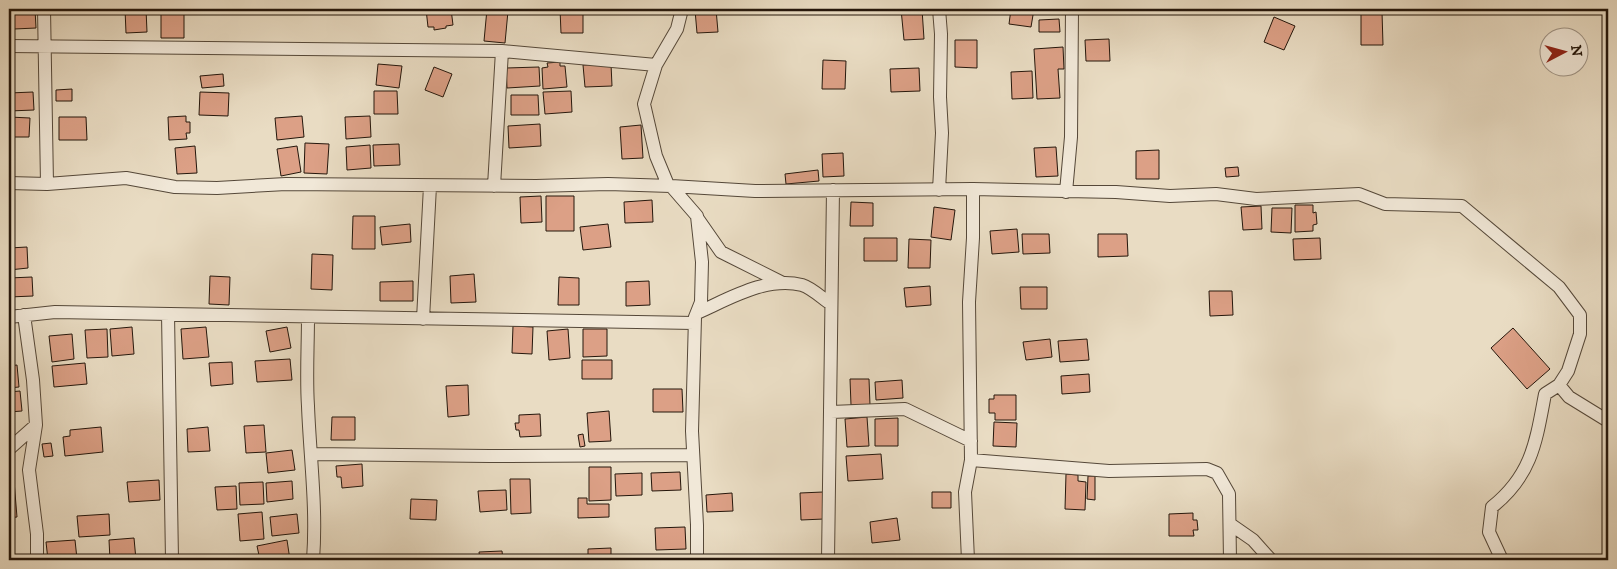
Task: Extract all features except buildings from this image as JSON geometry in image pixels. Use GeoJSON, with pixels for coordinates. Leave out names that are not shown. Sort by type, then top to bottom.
{"type":"FeatureCollection","features":[{"type":"Feature","properties":{"kind":"street"},"geometry":{"type":"LineString","coordinates":[[44,9],[47,184]]}},
{"type":"Feature","properties":{"kind":"street"},"geometry":{"type":"LineString","coordinates":[[682,9],[677,30],[656,65],[644,104],[656,156],[669,186],[697,216],[721,252],[784,283]]}},
{"type":"Feature","properties":{"kind":"street"},"geometry":{"type":"LineString","coordinates":[[939,9],[942,133],[939,190]]}},
{"type":"Feature","properties":{"kind":"street"},"geometry":{"type":"LineString","coordinates":[[1066,192],[1071,137],[1072,9]]}},
{"type":"Feature","properties":{"kind":"street"},"geometry":{"type":"LineString","coordinates":[[9,46],[502,51],[656,65]]}},
{"type":"Feature","properties":{"kind":"street"},"geometry":{"type":"LineString","coordinates":[[494,186],[502,51]]}},
{"type":"Feature","properties":{"kind":"street"},"geometry":{"type":"LineString","coordinates":[[9,183],[47,184],[126,178],[175,187],[192,188],[286,184],[430,186],[608,184],[755,191],[973,189],[1116,192],[1170,196],[1216,194],[1256,199],[1359,194],[1385,204],[1462,206],[1559,287],[1580,315],[1580,334],[1568,371],[1559,386],[1544,394],[1538,433],[1527,467],[1506,496],[1492,507],[1489,532],[1502,560]]}},
{"type":"Feature","properties":{"kind":"street"},"geometry":{"type":"LineString","coordinates":[[423,319],[430,186]]}},
{"type":"Feature","properties":{"kind":"street"},"geometry":{"type":"LineString","coordinates":[[968,560],[965,492],[971,460],[969,302],[973,238],[973,189]]}},
{"type":"Feature","properties":{"kind":"street"},"geometry":{"type":"LineString","coordinates":[[828,560],[833,190]]}},
{"type":"Feature","properties":{"kind":"street"},"geometry":{"type":"LineString","coordinates":[[697,216],[702,262],[702,302],[696,318],[692,431],[697,560]]}},
{"type":"Feature","properties":{"kind":"street"},"geometry":{"type":"LineString","coordinates":[[9,317],[55,312],[423,319],[696,318],[757,286],[784,283],[804,286],[831,304]]}},
{"type":"Feature","properties":{"kind":"street"},"geometry":{"type":"LineString","coordinates":[[168,314],[172,560]]}},
{"type":"Feature","properties":{"kind":"street"},"geometry":{"type":"LineString","coordinates":[[24,316],[33,380],[36,425],[29,470],[37,534],[37,560]]}},
{"type":"Feature","properties":{"kind":"street"},"geometry":{"type":"LineString","coordinates":[[308,317],[308,405],[314,488],[313,560]]}},
{"type":"Feature","properties":{"kind":"street"},"geometry":{"type":"LineString","coordinates":[[1559,386],[1569,397],[1608,421]]}},
{"type":"Feature","properties":{"kind":"street"},"geometry":{"type":"LineString","coordinates":[[831,412],[905,409],[971,441]]}},
{"type":"Feature","properties":{"kind":"street"},"geometry":{"type":"LineString","coordinates":[[9,449],[36,425]]}},
{"type":"Feature","properties":{"kind":"street"},"geometry":{"type":"LineString","coordinates":[[311,454],[489,456],[693,455]]}},
{"type":"Feature","properties":{"kind":"street"},"geometry":{"type":"LineString","coordinates":[[971,460],[1109,471],[1207,469],[1217,473],[1229,494],[1230,560]]}},
{"type":"Feature","properties":{"kind":"street"},"geometry":{"type":"LineString","coordinates":[[1230,524],[1253,540],[1272,560]]}}]}
